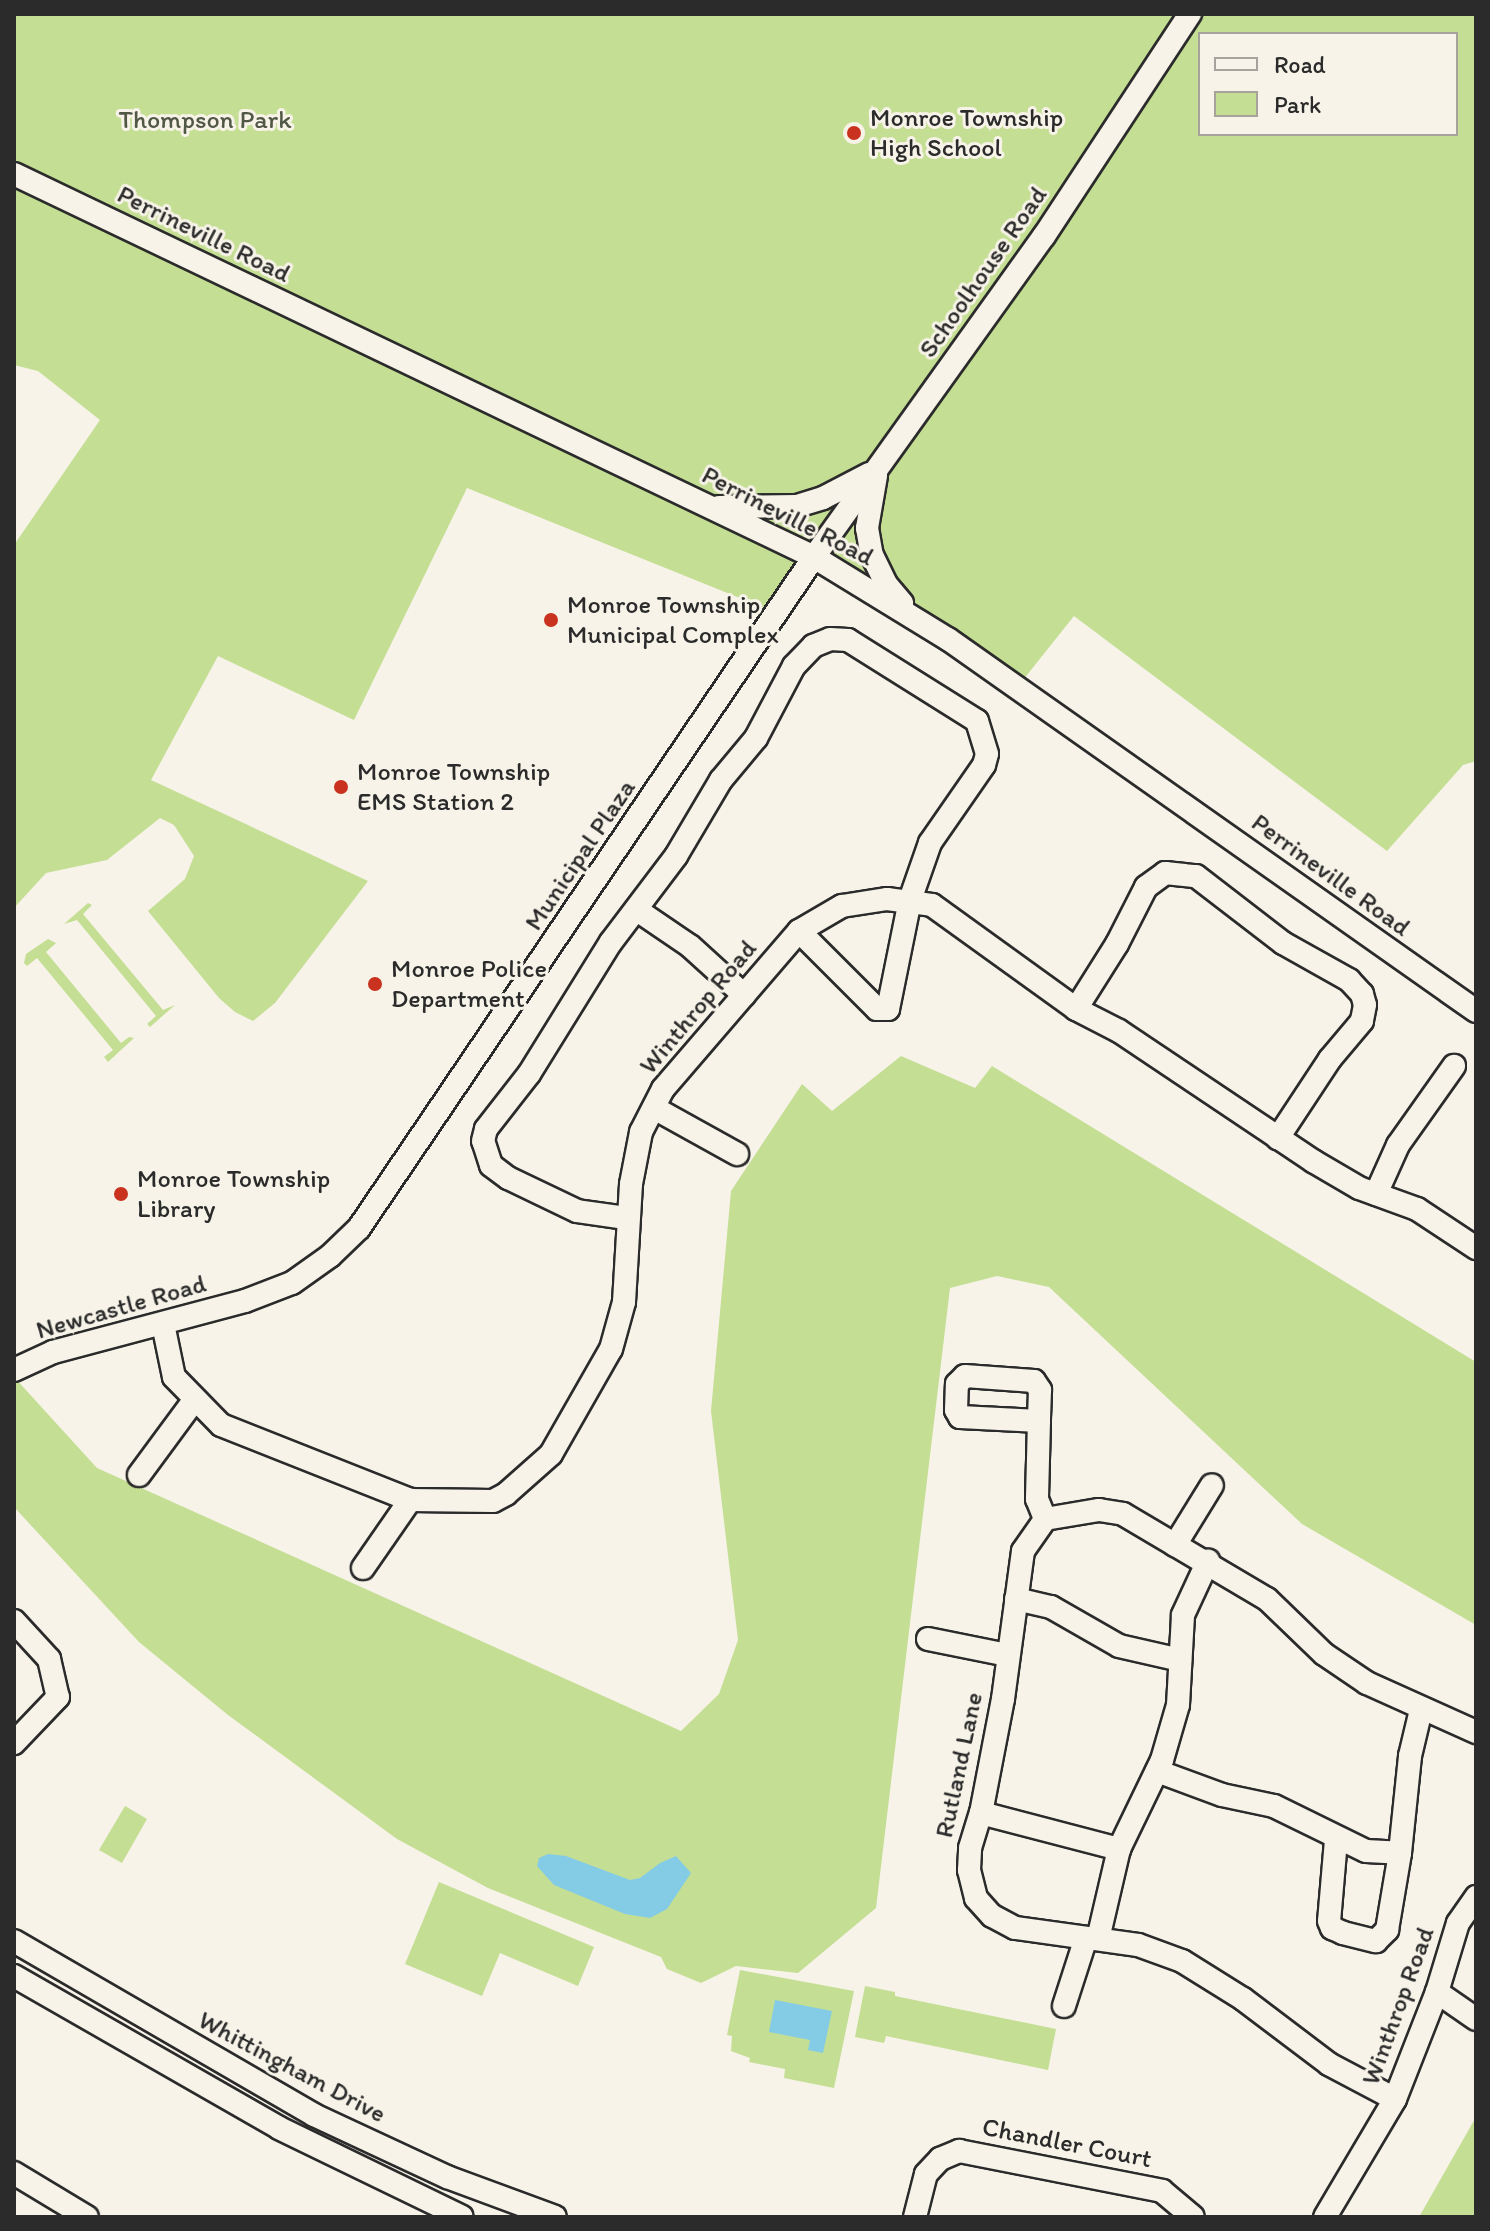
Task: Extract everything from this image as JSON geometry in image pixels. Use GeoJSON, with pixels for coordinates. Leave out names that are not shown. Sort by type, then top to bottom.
{"type":"FeatureCollection","features":[{"type":"Feature","properties":{"kind":"street","name":"Schoolhouse Road"},"geometry":{"type":"LineString","coordinates":[[814,557],[1044,236],[1190,14]]}},
{"type":"Feature","properties":{"kind":"street","name":"Perrineville Road"},"geometry":{"type":"LineString","coordinates":[[14,174],[814,557],[913,617],[1476,1011]]}},
{"type":"Feature","properties":{"kind":"street"},"geometry":{"type":"LineString","coordinates":[[706,505],[746,509],[797,506],[837,492],[877,469]]}},
{"type":"Feature","properties":{"kind":"street"},"geometry":{"type":"LineString","coordinates":[[877,469],[867,528],[872,555],[886,584],[913,617]]}},
{"type":"Feature","properties":{"kind":"street","name":"Municipal Plaza"},"geometry":{"type":"LineString","coordinates":[[245,1301],[292,1283],[330,1256],[359,1228],[814,557]]}},
{"type":"Feature","properties":{"kind":"street"},"geometry":{"type":"LineString","coordinates":[[626,1218],[577,1211],[508,1178],[491,1165],[483,1141],[486,1129],[529,1074],[611,942],[676,856],[721,780],[756,738],[794,666],[813,646],[830,639],[858,644],[914,684],[977,721],[986,742],[984,765],[930,843],[910,900],[888,1009],[882,1011],[799,931]]}},
{"type":"Feature","properties":{"kind":"street"},"geometry":{"type":"LineString","coordinates":[[1076,1009],[1117,944],[1146,887],[1165,873],[1196,876],[1283,943],[1349,980],[1362,994],[1365,1005],[1362,1021],[1330,1059],[1278,1138]]}},
{"type":"Feature","properties":{"kind":"street","name":"Winthrop Road"},"geometry":{"type":"LineString","coordinates":[[163,1324],[174,1377],[221,1425],[410,1500],[493,1501],[530,1476],[551,1454],[611,1349],[624,1302],[626,1218],[641,1132],[663,1089],[799,931],[842,906],[887,899],[932,905],[1076,1009],[1119,1031],[1278,1138],[1359,1188],[1417,1209],[1476,1248]]}},
{"type":"Feature","properties":{"kind":"street"},"geometry":{"type":"LineString","coordinates":[[637,910],[690,946],[744,995]]}},
{"type":"Feature","properties":{"kind":"street"},"geometry":{"type":"LineString","coordinates":[[1376,1194],[1398,1145],[1454,1066]]}},
{"type":"Feature","properties":{"kind":"street"},"geometry":{"type":"LineString","coordinates":[[654,1108],[737,1154]]}},
{"type":"Feature","properties":{"kind":"street","name":"Newcastle Road"},"geometry":{"type":"LineString","coordinates":[[14,1370],[53,1352],[245,1301]]}},
{"type":"Feature","properties":{"kind":"street"},"geometry":{"type":"LineString","coordinates":[[139,1475],[195,1399]]}},
{"type":"Feature","properties":{"kind":"street"},"geometry":{"type":"LineString","coordinates":[[1039,1421],[1037,1499],[1045,1519],[1099,1510],[1123,1514],[1208,1561],[1267,1599],[1324,1654],[1367,1683],[1421,1710],[1476,1732]]}},
{"type":"Feature","properties":{"kind":"street"},"geometry":{"type":"LineString","coordinates":[[1175,1545],[1212,1485]]}},
{"type":"Feature","properties":{"kind":"street"},"geometry":{"type":"LineString","coordinates":[[363,1568],[410,1500]]}},
{"type":"Feature","properties":{"kind":"street","name":"Rutland Lane"},"geometry":{"type":"LineString","coordinates":[[1045,1519],[1023,1551],[1003,1699],[969,1859],[976,1898],[992,1916],[1015,1928],[1138,1945],[1182,1961],[1243,1999],[1329,2064],[1395,2099]]}},
{"type":"Feature","properties":{"kind":"street"},"geometry":{"type":"LineString","coordinates":[[1064,2006],[1092,1938],[1119,1849],[1157,1771],[1178,1705],[1183,1615],[1208,1561]]}},
{"type":"Feature","properties":{"kind":"street"},"geometry":{"type":"LineString","coordinates":[[1016,1599],[1051,1607],[1119,1646],[1180,1660]]}},
{"type":"Feature","properties":{"kind":"street"},"geometry":{"type":"LineString","coordinates":[[14,1621],[49,1659],[58,1697],[14,1743]]}},
{"type":"Feature","properties":{"kind":"street"},"geometry":{"type":"LineString","coordinates":[[928,1639],[1007,1655]]}},
{"type":"Feature","properties":{"kind":"street"},"geometry":{"type":"LineString","coordinates":[[1336,1840],[1329,1921],[1332,1928],[1376,1941],[1387,1930],[1400,1853],[1410,1756],[1421,1710]]}},
{"type":"Feature","properties":{"kind":"street"},"geometry":{"type":"LineString","coordinates":[[1157,1771],[1222,1795],[1274,1806],[1336,1840],[1366,1851],[1400,1853]]}},
{"type":"Feature","properties":{"kind":"street"},"geometry":{"type":"LineString","coordinates":[[981,1813],[1119,1849]]}},
{"type":"Feature","properties":{"kind":"street","name":"Winthrop Road"},"geometry":{"type":"LineString","coordinates":[[1325,2217],[1395,2099],[1437,1992],[1458,1923],[1476,1897]]}},
{"type":"Feature","properties":{"kind":"street","name":"Whittingham Drive"},"geometry":{"type":"LineString","coordinates":[[14,1941],[314,2115],[447,2177],[555,2217]]}},
{"type":"Feature","properties":{"kind":"street"},"geometry":{"type":"LineString","coordinates":[[14,1976],[279,2128],[462,2217]]}},
{"type":"Feature","properties":{"kind":"street"},"geometry":{"type":"LineString","coordinates":[[1437,1992],[1476,2019]]}},
{"type":"Feature","properties":{"kind":"street","name":"Chandler Court"},"geometry":{"type":"LineString","coordinates":[[915,2217],[926,2174],[940,2159],[959,2151],[1162,2191],[1193,2217]]}},
{"type":"Feature","properties":{"kind":"street"},"geometry":{"type":"LineString","coordinates":[[14,2173],[87,2217]]}},
{"type":"Feature","properties":{"kind":"green space","name":"Thompson Park"},"geometry":{"type":"Polygon","coordinates":[[[14,14],[1476,14],[1476,761],[1463,765],[1387,851],[1074,616],[1019,685],[820,559],[782,615],[467,488],[354,720],[218,656],[151,780],[368,881],[275,1003],[253,1021],[235,1012],[219,998],[148,911],[185,879],[194,856],[174,825],[160,818],[107,860],[46,873],[14,908],[14,545],[100,420],[38,371],[14,365],[14,14]]]}},
{"type":"Feature","properties":{"kind":"green space"},"geometry":{"type":"Polygon","coordinates":[[[88,903],[92,905],[83,914],[163,1010],[175,1005],[150,1027],[147,1024],[156,1016],[77,920],[64,924],[88,903]]]}},
{"type":"Feature","properties":{"kind":"green space"},"geometry":{"type":"Polygon","coordinates":[[[48,939],[56,943],[46,952],[121,1043],[129,1037],[134,1038],[108,1062],[104,1057],[113,1050],[37,958],[27,966],[24,963],[26,954],[48,939]]]}},
{"type":"Feature","properties":{"kind":"green space"},"geometry":{"type":"Polygon","coordinates":[[[901,1056],[975,1088],[992,1066],[1476,1362],[1476,1625],[1302,1524],[1049,1287],[997,1276],[950,1288],[876,1908],[798,1973],[736,1966],[701,1983],[667,1969],[661,1957],[488,1888],[397,1839],[228,1715],[139,1642],[14,1507],[14,1377],[97,1468],[681,1731],[719,1694],[738,1640],[711,1411],[731,1191],[802,1084],[832,1111],[901,1056]]]}},
{"type":"Feature","properties":{"kind":"green space"},"geometry":{"type":"Polygon","coordinates":[[[125,1806],[147,1819],[122,1863],[99,1850],[125,1806]]]}},
{"type":"Feature","properties":{"kind":"green space"},"geometry":{"type":"Polygon","coordinates":[[[439,1882],[594,1947],[578,1986],[500,1953],[482,1996],[405,1964],[439,1882]]]}},
{"type":"Feature","properties":{"kind":"green space"},"geometry":{"type":"Polygon","coordinates":[[[740,1970],[854,1991],[834,2088],[784,2078],[785,2069],[749,2062],[750,2058],[731,2051],[732,2036],[727,2035],[740,1970]]]}},
{"type":"Feature","properties":{"kind":"green space"},"geometry":{"type":"Polygon","coordinates":[[[865,1986],[895,1992],[895,1996],[1056,2029],[1048,2070],[886,2036],[884,2043],[855,2037],[865,1986]]]}},
{"type":"Feature","properties":{"kind":"green space"},"geometry":{"type":"Polygon","coordinates":[[[1476,2117],[1476,2217],[1419,2217],[1476,2117]]]}},
{"type":"Feature","properties":{"kind":"water"},"geometry":{"type":"Polygon","coordinates":[[[548,1854],[566,1856],[630,1880],[640,1878],[676,1856],[691,1873],[667,1909],[650,1918],[625,1914],[554,1885],[537,1866],[539,1858],[548,1854]]]}},
{"type":"Feature","properties":{"kind":"water"},"geometry":{"type":"Polygon","coordinates":[[[775,2000],[832,2011],[823,2053],[808,2050],[810,2040],[769,2032],[775,2000]]]}},
{"type":"Feature","properties":{"kind":"place","name":"Monroe Township High School"},"geometry":{"type":"Point","coordinates":[854,133]}},
{"type":"Feature","properties":{"kind":"place","name":"Monroe Township Municipal Complex"},"geometry":{"type":"Point","coordinates":[551,620]}},
{"type":"Feature","properties":{"kind":"place","name":"Monroe Township EMS Station 2"},"geometry":{"type":"Point","coordinates":[341,787]}},
{"type":"Feature","properties":{"kind":"place","name":"Monroe Police Department"},"geometry":{"type":"Point","coordinates":[375,984]}},
{"type":"Feature","properties":{"kind":"place","name":"Monroe Township Library"},"geometry":{"type":"Point","coordinates":[121,1194]}}]}
